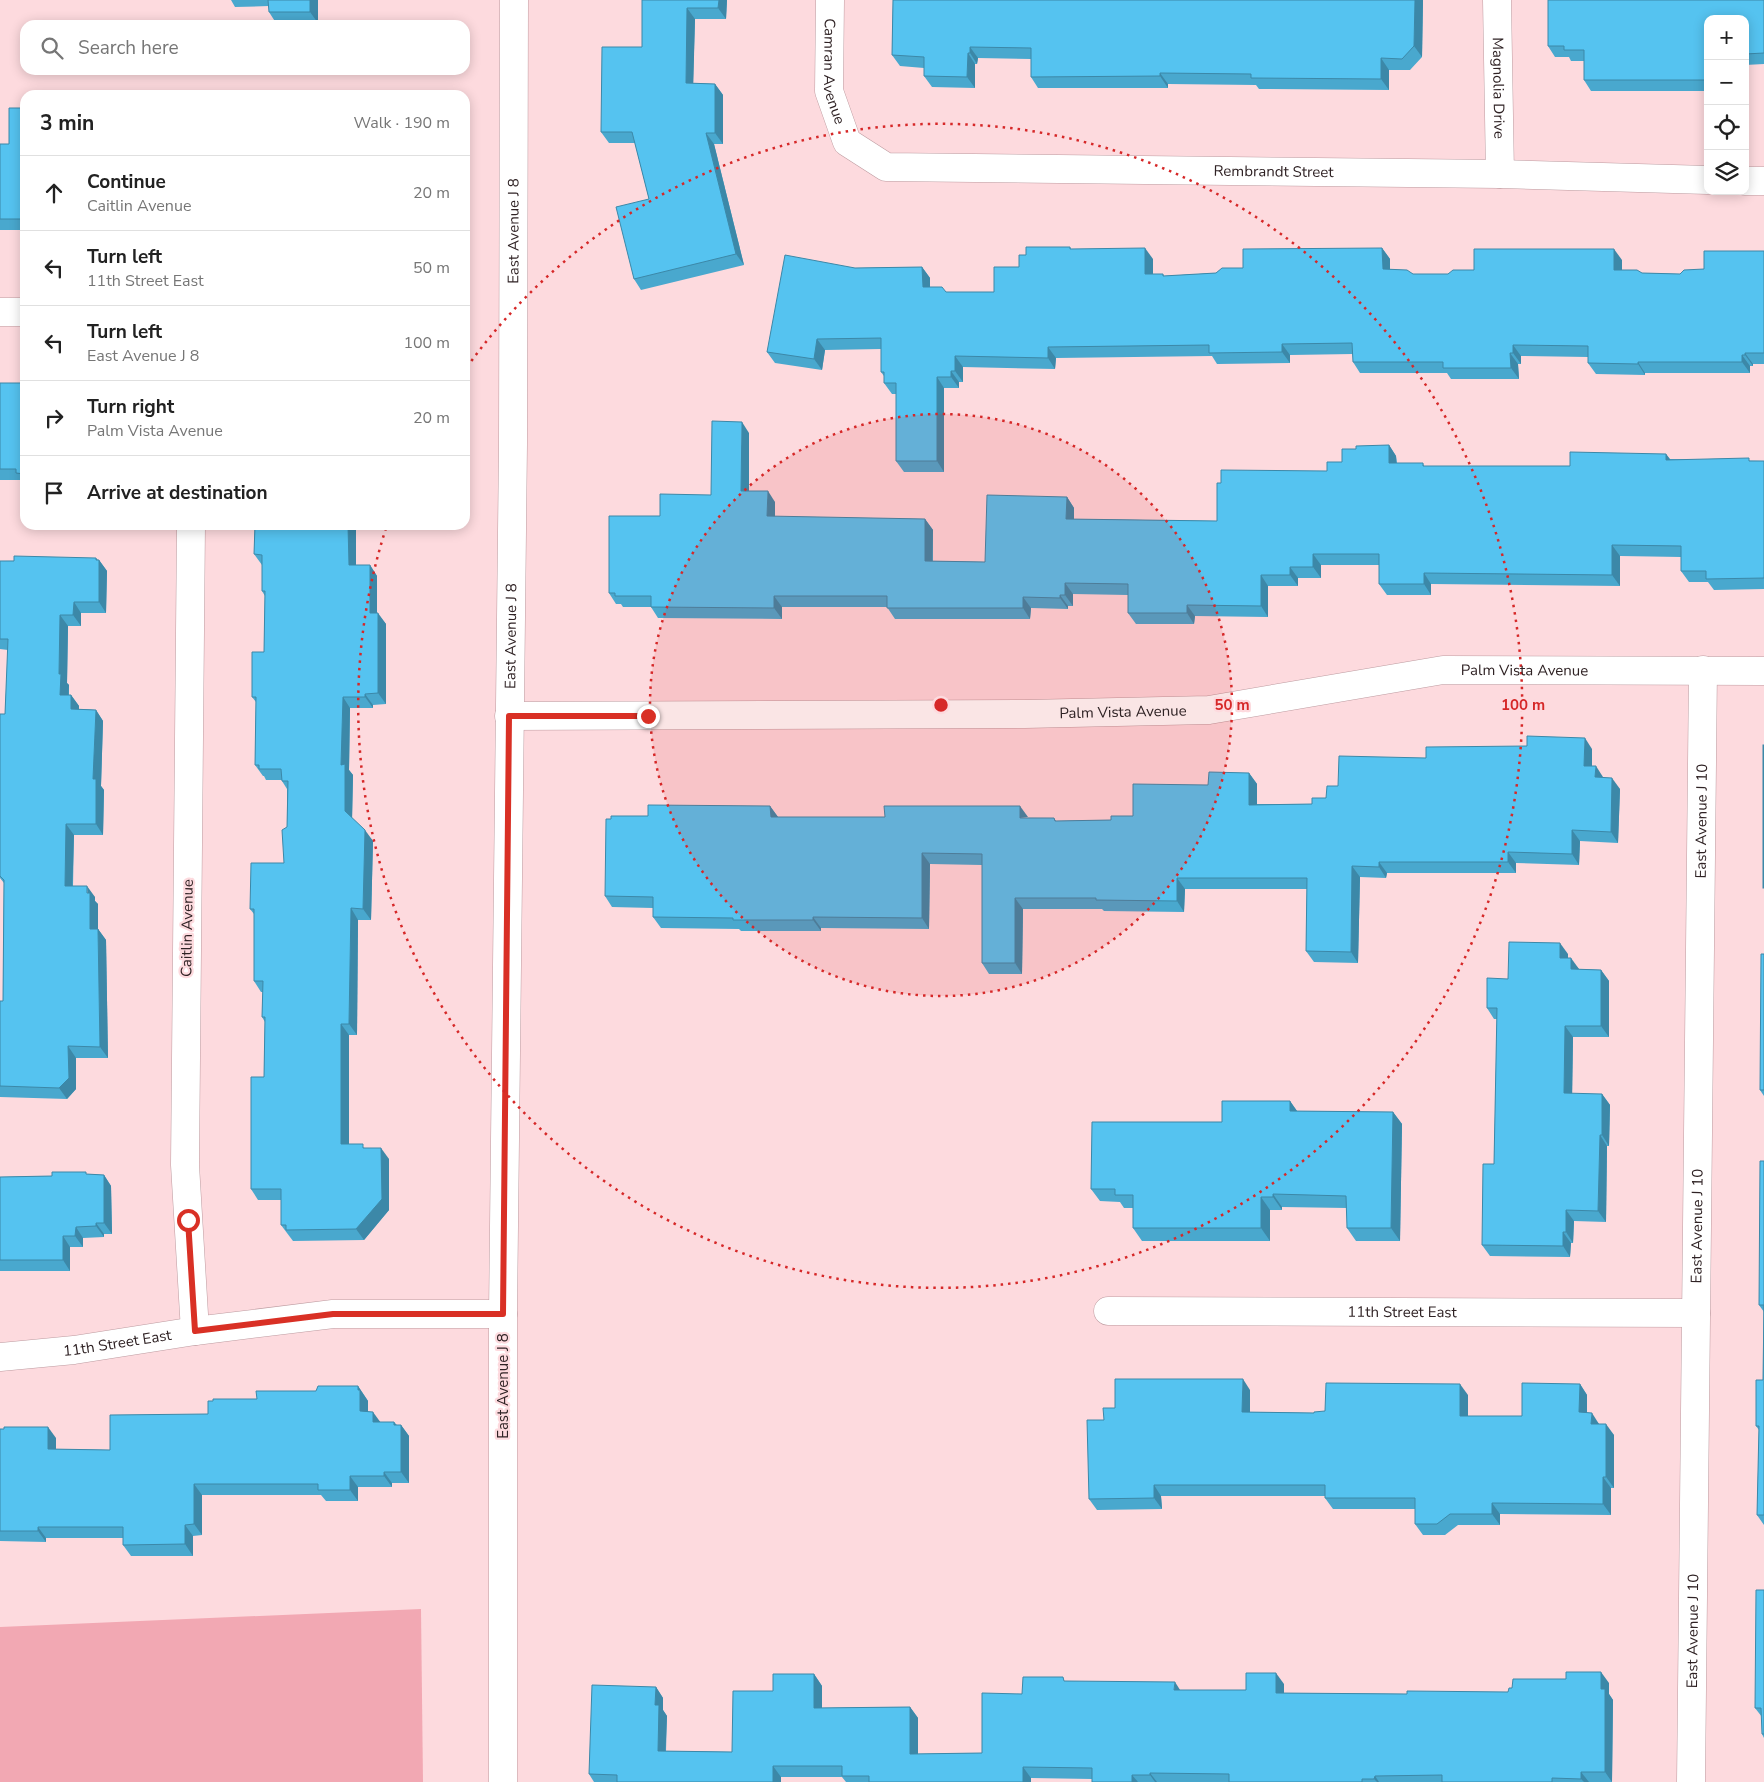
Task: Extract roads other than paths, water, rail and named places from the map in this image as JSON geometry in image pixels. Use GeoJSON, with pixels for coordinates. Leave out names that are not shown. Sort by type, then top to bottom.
{"type":"FeatureCollection","features":[{"type":"Feature","properties":{"kind":"street","name":"East Avenue J 8"},"geometry":{"type":"LineString","coordinates":[[503,1782],[503,1314],[513,444],[514,0]]}},
{"type":"Feature","properties":{"kind":"street","name":"Camran Avenue"},"geometry":{"type":"LineString","coordinates":[[830,0],[829,91],[848,142]]}},
{"type":"Feature","properties":{"kind":"street","name":"Magnolia Drive"},"geometry":{"type":"LineString","coordinates":[[1497,0],[1500,174]]}},
{"type":"Feature","properties":{"kind":"street","name":"Rembrandt Street"},"geometry":{"type":"LineString","coordinates":[[848,142],[886,168],[1500,174],[1704,180]]}},
{"type":"Feature","properties":{"kind":"street"},"geometry":{"type":"LineString","coordinates":[[1749,181],[1764,181]]}},
{"type":"Feature","properties":{"kind":"street"},"geometry":{"type":"LineString","coordinates":[[0,312],[20,312]]}},
{"type":"Feature","properties":{"kind":"street","name":"Caitlin Avenue"},"geometry":{"type":"LineString","coordinates":[[191,530],[185,1165],[195,1331]]}},
{"type":"Feature","properties":{"kind":"street","name":"Palm Vista Avenue"},"geometry":{"type":"LineString","coordinates":[[509,716],[1025,714],[1209,710],[1443,670],[1764,671]]}},
{"type":"Feature","properties":{"kind":"street","name":"East Avenue J 10"},"geometry":{"type":"LineString","coordinates":[[1691,1782],[1704,670]]}},
{"type":"Feature","properties":{"kind":"street","name":"11th Street East"},"geometry":{"type":"LineString","coordinates":[[1108,1311],[1696,1313]]}},
{"type":"Feature","properties":{"kind":"street","name":"11th Street East"},"geometry":{"type":"LineString","coordinates":[[0,1357],[74,1350],[195,1331],[333,1314],[503,1314]]}}]}
